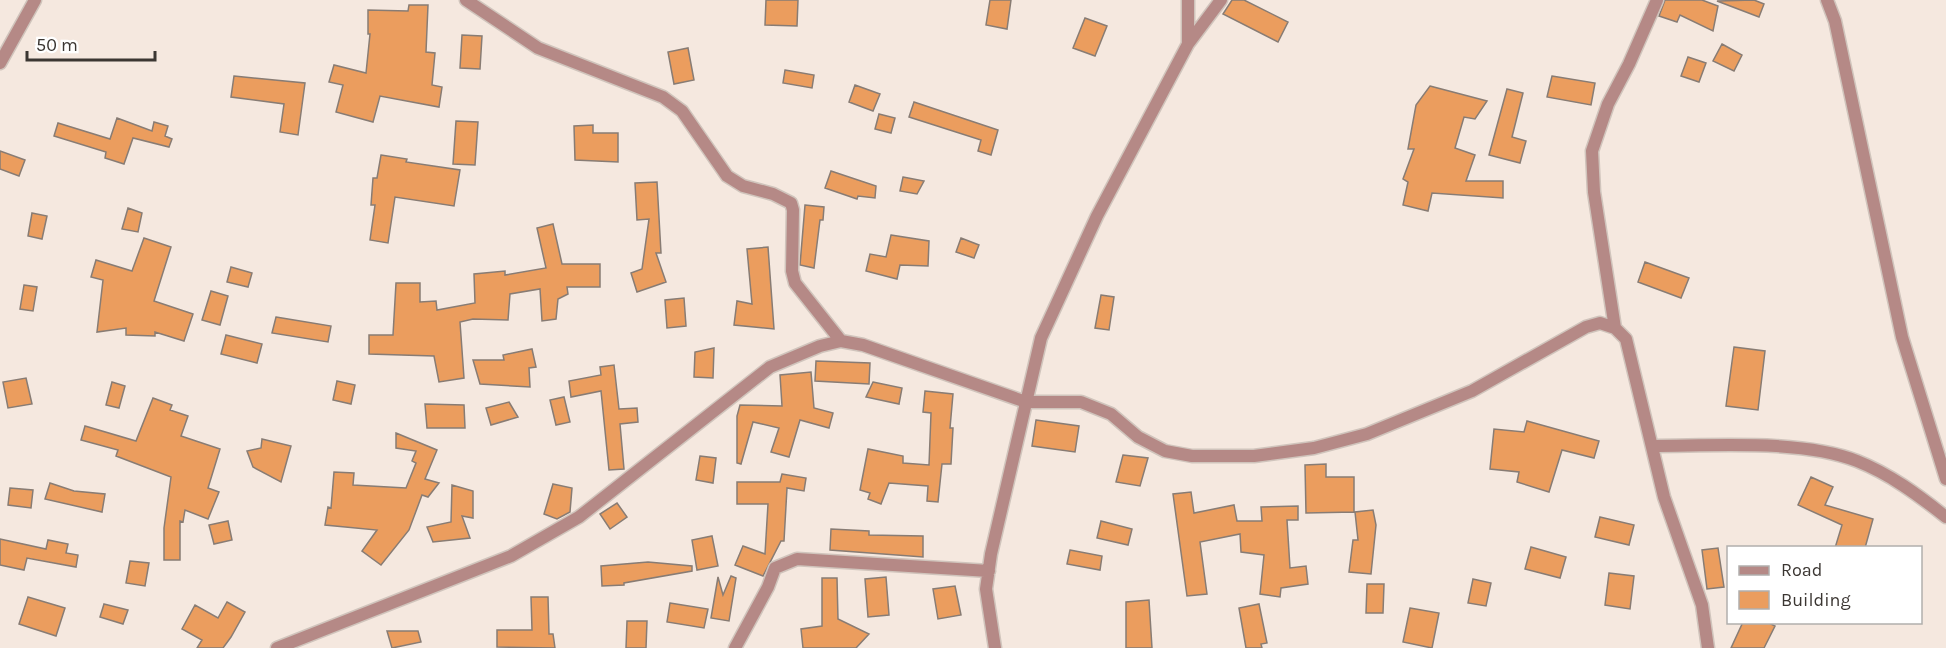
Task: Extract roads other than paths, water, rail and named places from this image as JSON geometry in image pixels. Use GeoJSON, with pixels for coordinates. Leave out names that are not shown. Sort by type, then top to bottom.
{"type":"FeatureCollection","features":[{"type":"Feature","properties":{"kind":"street"},"geometry":{"type":"LineString","coordinates":[[0,63],[35,0]]}},
{"type":"Feature","properties":{"kind":"street"},"geometry":{"type":"LineString","coordinates":[[466,0],[538,48],[663,97],[682,111],[727,176],[743,186],[773,194],[791,203],[793,210],[792,271],[795,283],[841,341]]}},
{"type":"Feature","properties":{"kind":"street"},"geometry":{"type":"LineString","coordinates":[[1188,0],[1188,44]]}},
{"type":"Feature","properties":{"kind":"street"},"geometry":{"type":"LineString","coordinates":[[994,648],[986,589],[1041,338],[1067,277],[1188,44],[1221,0]]}},
{"type":"Feature","properties":{"kind":"street"},"geometry":{"type":"LineString","coordinates":[[1615,328],[1594,192],[1592,151],[1608,104],[1629,64],[1657,0]]}},
{"type":"Feature","properties":{"kind":"street"},"geometry":{"type":"LineString","coordinates":[[1827,0],[1835,21],[1902,337],[1946,479]]}},
{"type":"Feature","properties":{"kind":"street"},"geometry":{"type":"LineString","coordinates":[[277,648],[511,556],[579,517],[771,367],[820,346],[841,341],[863,345],[1026,402],[1081,402],[1111,414],[1138,437],[1165,451],[1192,456],[1254,456],[1314,448],[1367,434],[1472,391],[1586,327],[1600,323],[1615,328],[1626,339],[1664,497],[1702,605],[1708,648]]}},
{"type":"Feature","properties":{"kind":"street"},"geometry":{"type":"LineString","coordinates":[[1652,446],[1791,447],[1856,460],[1905,485],[1946,517]]}},
{"type":"Feature","properties":{"kind":"street"},"geometry":{"type":"LineString","coordinates":[[735,648],[768,587],[775,568],[786,562],[797,559],[989,571]]}}]}
